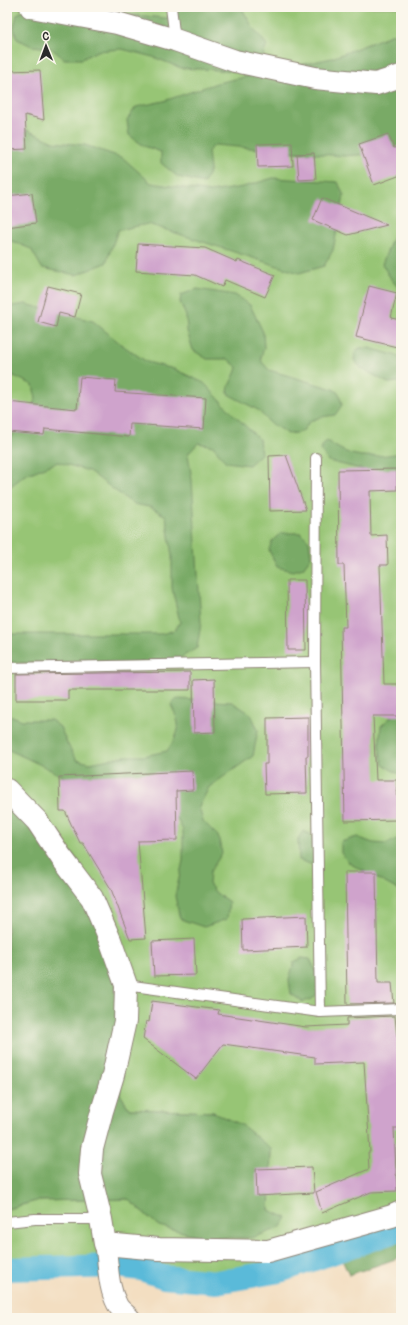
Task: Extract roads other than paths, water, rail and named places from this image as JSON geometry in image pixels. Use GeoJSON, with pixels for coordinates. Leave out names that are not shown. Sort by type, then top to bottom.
{"type":"FeatureCollection","features":[{"type":"Feature","properties":{"kind":"street"},"geometry":{"type":"LineString","coordinates":[[31,7],[117,23],[236,60],[315,78],[376,84],[401,76]]}},
{"type":"Feature","properties":{"kind":"street"},"geometry":{"type":"LineString","coordinates":[[7,790],[37,821],[61,857],[92,898],[110,940],[126,985],[125,1021],[117,1060],[92,1149],[90,1174],[101,1219],[109,1283],[117,1305],[130,1318]]}},
{"type":"Feature","properties":{"kind":"street"},"geometry":{"type":"LineString","coordinates":[[106,1251],[159,1249],[268,1251],[392,1216],[401,1212]]}},
{"type":"Feature","properties":{"kind":"lane"},"geometry":{"type":"LineString","coordinates":[[171,7],[175,40]]}},
{"type":"Feature","properties":{"kind":"lane"},"geometry":{"type":"LineString","coordinates":[[316,458],[315,662],[320,1012]]}},
{"type":"Feature","properties":{"kind":"lane"},"geometry":{"type":"LineString","coordinates":[[7,668],[315,662]]}},
{"type":"Feature","properties":{"kind":"lane"},"geometry":{"type":"LineString","coordinates":[[126,985],[320,1012],[401,1009]]}},
{"type":"Feature","properties":{"kind":"lane"},"geometry":{"type":"LineString","coordinates":[[7,1222],[35,1219],[101,1219]]}},
{"type":"Feature","properties":{"kind":"waterway"},"geometry":{"type":"LineString","coordinates":[[7,1269],[118,1266],[141,1269],[164,1277],[216,1282],[280,1271],[401,1229]]}}]}
